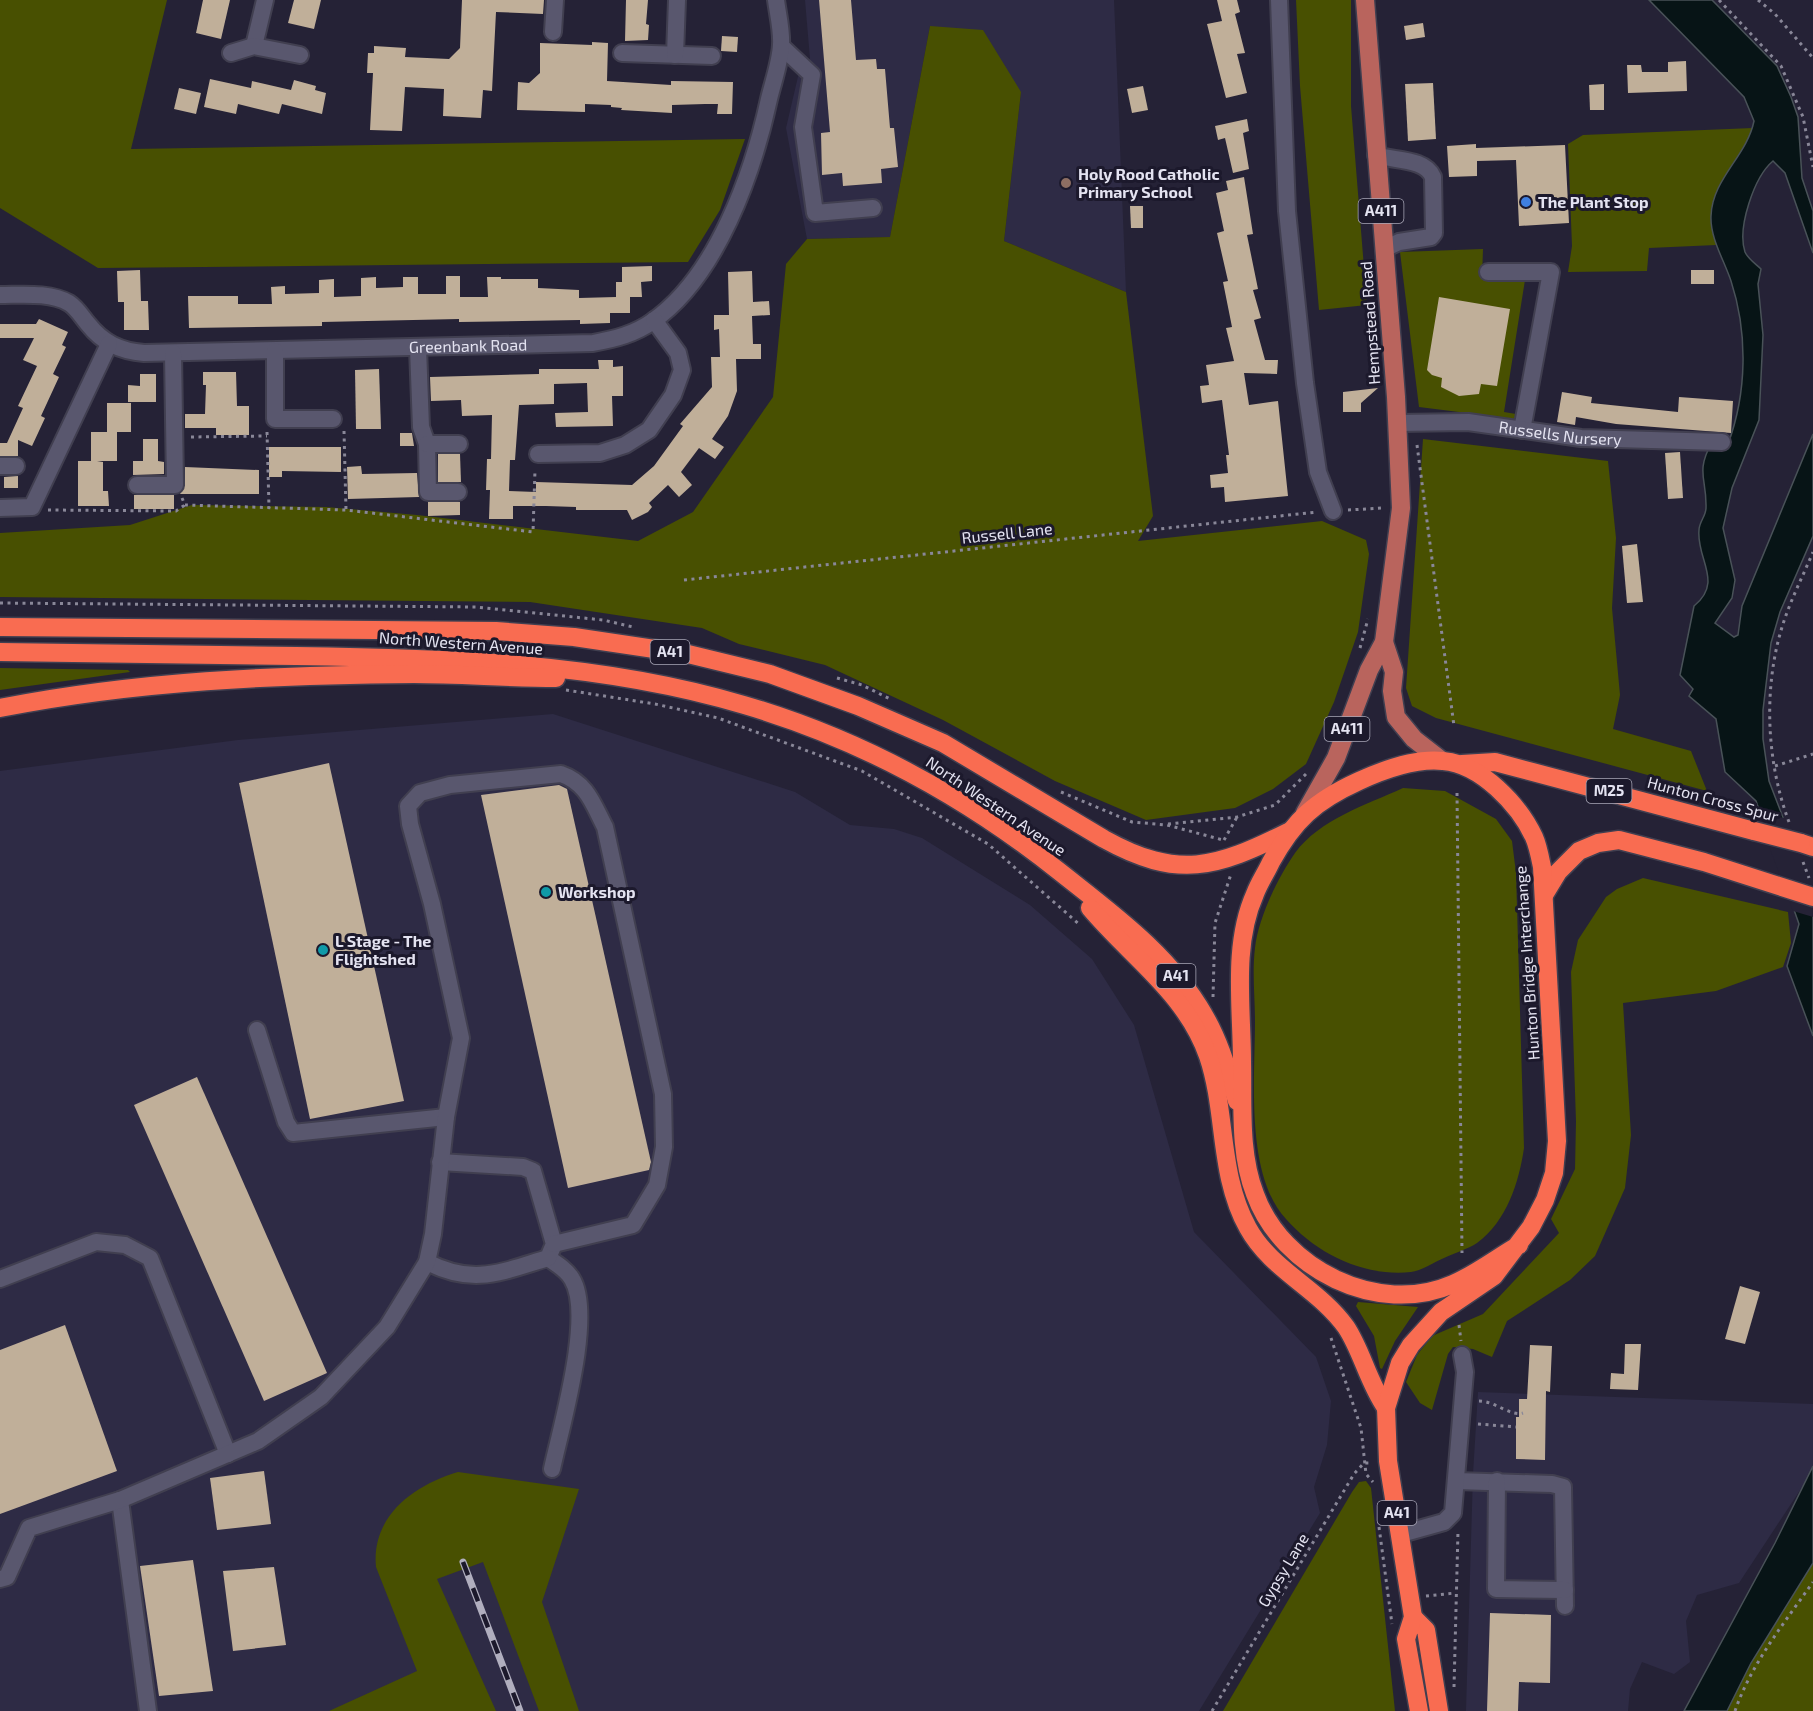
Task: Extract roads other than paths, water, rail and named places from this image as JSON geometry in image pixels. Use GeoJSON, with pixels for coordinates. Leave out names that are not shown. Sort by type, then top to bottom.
{"type":"FeatureCollection","features":[{"type":"Feature","properties":{"kind":"highway","name":"North Western Avenue"},"geometry":{"type":"LineString","coordinates":[[0,627],[496,631],[574,637],[688,654],[770,674],[858,706],[943,743],[1127,852],[1157,862],[1185,867],[1213,862],[1254,849],[1287,832]]}},
{"type":"Feature","properties":{"kind":"highway","name":"North Western Avenue"},"geometry":{"type":"LineString","coordinates":[[0,652],[401,657],[522,663],[663,686],[744,705],[842,740],[906,769],[960,801],[1058,870],[1126,924],[1187,988],[1205,1016],[1220,1048],[1243,1120]]}},
{"type":"Feature","properties":{"kind":"highway"},"geometry":{"type":"LineString","coordinates":[[0,708],[111,690],[236,678],[415,674],[521,678],[606,677]]}},
{"type":"Feature","properties":{"kind":"highway","name":"Hunton Bridge Interchange"},"geometry":{"type":"LineString","coordinates":[[1441,760],[1462,764],[1516,808],[1535,839],[1542,867],[1544,895],[1557,1141],[1554,1173],[1545,1200],[1519,1245],[1453,1284],[1406,1294],[1373,1292],[1346,1283],[1303,1259],[1265,1218],[1254,1194],[1248,1169],[1243,1120],[1241,956],[1245,926],[1254,896],[1287,832],[1305,813],[1347,787],[1379,772],[1441,760]]}},
{"type":"Feature","properties":{"kind":"highway","name":"Hunton Cross Spur"},"geometry":{"type":"LineString","coordinates":[[1462,764],[1495,762],[1754,831],[1805,849]]}},
{"type":"Feature","properties":{"kind":"highway"},"geometry":{"type":"LineString","coordinates":[[1544,895],[1558,872],[1579,851],[1598,843],[1619,840],[1704,862],[1813,897]]}},
{"type":"Feature","properties":{"kind":"highway"},"geometry":{"type":"LineString","coordinates":[[1058,870],[1092,911],[1167,987],[1193,1025],[1207,1054],[1217,1091],[1227,1173],[1242,1217],[1258,1245],[1273,1262],[1328,1306],[1347,1328],[1372,1387],[1386,1408]]}},
{"type":"Feature","properties":{"kind":"highway","name":"A41"},"geometry":{"type":"LineString","coordinates":[[1419,1711],[1406,1639],[1413,1617],[1388,1461],[1386,1408],[1400,1363],[1418,1337],[1441,1312],[1494,1276],[1519,1245]]}},
{"type":"Feature","properties":{"kind":"highway"},"geometry":{"type":"LineString","coordinates":[[1303,1259],[1333,1290],[1365,1339],[1373,1364],[1372,1387]]}},
{"type":"Feature","properties":{"kind":"highway","name":"A41"},"geometry":{"type":"LineString","coordinates":[[1413,1617],[1426,1630],[1439,1711]]}},
{"type":"Feature","properties":{"kind":"main road","name":"Hempstead Road"},"geometry":{"type":"LineString","coordinates":[[1305,813],[1336,758],[1369,669],[1384,642],[1401,508],[1405,422],[1384,249],[1365,0]]}},
{"type":"Feature","properties":{"kind":"main road","name":"Hempstead Road"},"geometry":{"type":"LineString","coordinates":[[1384,642],[1394,672],[1392,691],[1396,717],[1414,739],[1441,760]]}},
{"type":"Feature","properties":{"kind":"street"},"geometry":{"type":"LineString","coordinates":[[254,46],[265,0]]}},
{"type":"Feature","properties":{"kind":"street"},"geometry":{"type":"LineString","coordinates":[[553,32],[555,0]]}},
{"type":"Feature","properties":{"kind":"street"},"geometry":{"type":"LineString","coordinates":[[675,55],[677,0]]}},
{"type":"Feature","properties":{"kind":"street","name":"Greenbank Road"},"geometry":{"type":"LineString","coordinates":[[109,344],[129,351],[173,353],[593,343],[629,334],[654,320],[678,298],[699,272],[729,220],[762,131],[781,46],[776,0]]}},
{"type":"Feature","properties":{"kind":"street"},"geometry":{"type":"LineString","coordinates":[[1279,0],[1287,211],[1304,371],[1318,472],[1333,511]]}},
{"type":"Feature","properties":{"kind":"street"},"geometry":{"type":"LineString","coordinates":[[231,52],[254,46],[300,55]]}},
{"type":"Feature","properties":{"kind":"street"},"geometry":{"type":"LineString","coordinates":[[781,46],[812,75],[803,127],[815,213],[873,208]]}},
{"type":"Feature","properties":{"kind":"street"},"geometry":{"type":"LineString","coordinates":[[622,52],[712,56]]}},
{"type":"Feature","properties":{"kind":"street"},"geometry":{"type":"LineString","coordinates":[[1376,155],[1419,164],[1430,170],[1433,177],[1434,233],[1423,240],[1399,242],[1384,249]]}},
{"type":"Feature","properties":{"kind":"street"},"geometry":{"type":"LineString","coordinates":[[1488,272],[1551,272],[1522,430]]}},
{"type":"Feature","properties":{"kind":"street"},"geometry":{"type":"LineString","coordinates":[[0,295],[30,295],[68,303],[109,344],[32,507],[0,508]]}},
{"type":"Feature","properties":{"kind":"street"},"geometry":{"type":"LineString","coordinates":[[538,454],[600,453],[624,445],[649,430],[673,395],[682,370],[678,353],[654,320]]}},
{"type":"Feature","properties":{"kind":"street"},"geometry":{"type":"LineString","coordinates":[[418,348],[421,427],[427,444],[428,492],[458,492]]}},
{"type":"Feature","properties":{"kind":"street"},"geometry":{"type":"LineString","coordinates":[[275,351],[275,419],[333,419]]}},
{"type":"Feature","properties":{"kind":"street"},"geometry":{"type":"LineString","coordinates":[[137,485],[175,485],[173,353]]}},
{"type":"Feature","properties":{"kind":"street","name":"Russells Nursery"},"geometry":{"type":"LineString","coordinates":[[1405,422],[1468,422],[1581,438],[1722,442]]}},
{"type":"Feature","properties":{"kind":"street"},"geometry":{"type":"LineString","coordinates":[[427,444],[459,444]]}},
{"type":"Feature","properties":{"kind":"street"},"geometry":{"type":"LineString","coordinates":[[0,1579],[6,1576],[28,1528],[120,1500],[258,1441],[321,1397],[387,1327],[427,1262],[433,1234],[446,1118],[461,1038],[432,904],[410,824],[408,806],[420,793],[450,784],[561,774],[575,779],[587,790],[605,827],[663,1094],[664,1147],[657,1185],[633,1225],[551,1251],[484,1276],[448,1273],[427,1262]]}},
{"type":"Feature","properties":{"kind":"street"},"geometry":{"type":"LineString","coordinates":[[257,1030],[286,1122],[293,1132],[446,1118]]}},
{"type":"Feature","properties":{"kind":"street"},"geometry":{"type":"LineString","coordinates":[[440,1162],[523,1167],[533,1171],[551,1251],[573,1280],[579,1309],[580,1335],[552,1469]]}},
{"type":"Feature","properties":{"kind":"street"},"geometry":{"type":"LineString","coordinates":[[0,1279],[96,1242],[125,1245],[150,1258],[228,1454]]}},
{"type":"Feature","properties":{"kind":"street"},"geometry":{"type":"LineString","coordinates":[[1401,1534],[1444,1522],[1453,1513],[1465,1372],[1462,1355]]}},
{"type":"Feature","properties":{"kind":"street"},"geometry":{"type":"LineString","coordinates":[[1456,1481],[1497,1482],[1563,1487],[1565,1598],[1496,1589],[1497,1482]]}},
{"type":"Feature","properties":{"kind":"street"},"geometry":{"type":"LineString","coordinates":[[120,1500],[148,1711]]}},
{"type":"Feature","properties":{"kind":"railway"},"geometry":{"type":"LineString","coordinates":[[463,1562],[520,1711]]}},
{"type":"Feature","properties":{"kind":"place","name":"Holy Rood Catholic Primary School"},"geometry":{"type":"Point","coordinates":[1066,183]}},
{"type":"Feature","properties":{"kind":"place","name":"The Plant Stop"},"geometry":{"type":"Point","coordinates":[1526,202]}},
{"type":"Feature","properties":{"kind":"place","name":"Workshop"},"geometry":{"type":"Point","coordinates":[546,892]}},
{"type":"Feature","properties":{"kind":"place","name":"L Stage - The Flightshed"},"geometry":{"type":"Point","coordinates":[323,950]}}]}
